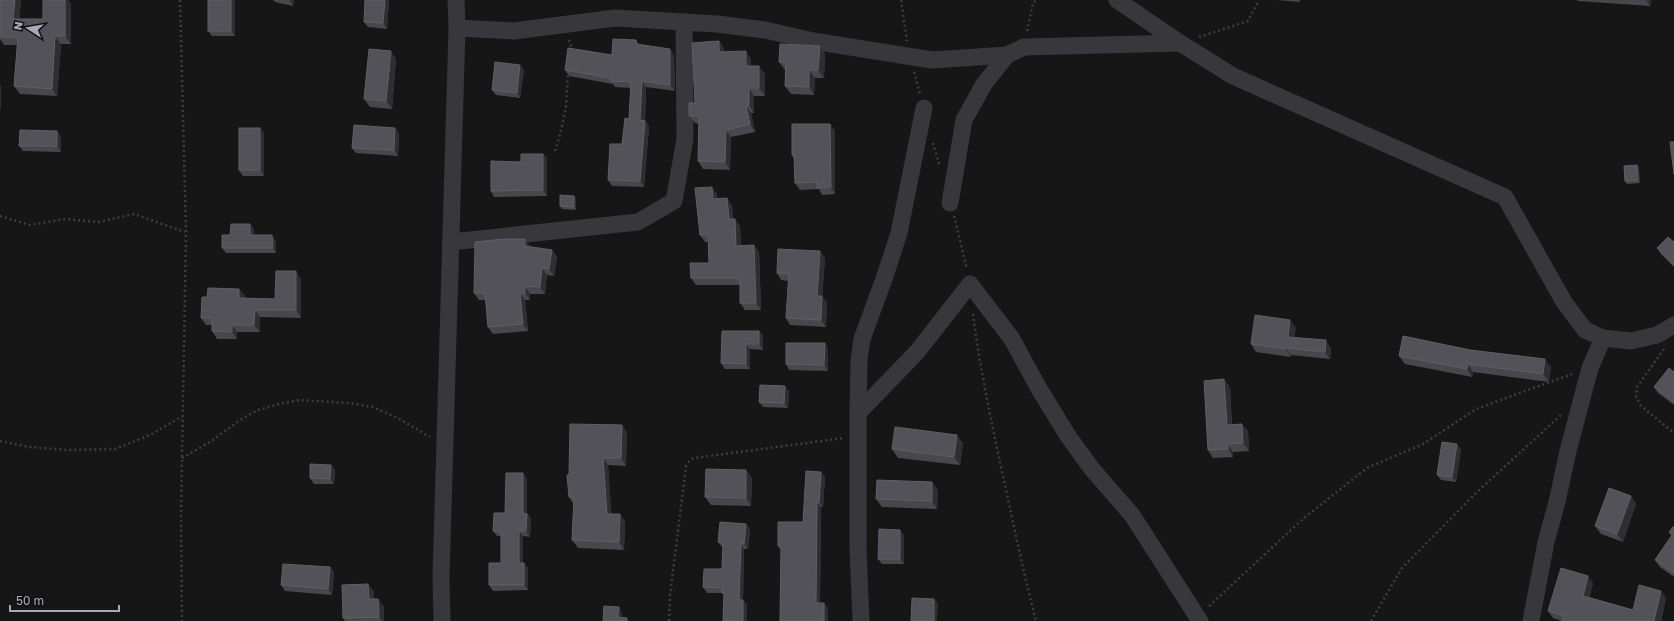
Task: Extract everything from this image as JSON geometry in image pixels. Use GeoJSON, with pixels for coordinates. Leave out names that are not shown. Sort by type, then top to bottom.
{"type":"FeatureCollection","features":[{"type":"Feature","properties":{"kind":"street"},"geometry":{"type":"LineString","coordinates":[[442,621],[441,577],[457,28],[456,0]]}},
{"type":"Feature","properties":{"kind":"street"},"geometry":{"type":"LineString","coordinates":[[1117,0],[1180,43],[1233,76],[1505,196],[1564,302],[1585,330],[1603,338],[1631,341],[1657,335],[1674,325]]}},
{"type":"Feature","properties":{"kind":"street"},"geometry":{"type":"LineString","coordinates":[[457,28],[514,31],[615,18],[717,24],[765,30],[813,42],[932,60],[1007,55],[1024,47],[1180,43]]}},
{"type":"Feature","properties":{"kind":"street"},"geometry":{"type":"LineString","coordinates":[[451,242],[638,222],[674,201],[685,138],[684,22]]}},
{"type":"Feature","properties":{"kind":"street"},"geometry":{"type":"LineString","coordinates":[[950,203],[964,120],[984,84],[1007,55]]}},
{"type":"Feature","properties":{"kind":"street"},"geometry":{"type":"LineString","coordinates":[[861,621],[858,548],[859,360],[862,339],[899,233],[924,108]]}},
{"type":"Feature","properties":{"kind":"street"},"geometry":{"type":"LineString","coordinates":[[858,413],[917,352],[970,284],[1012,339],[1038,387],[1068,436],[1092,469],[1132,516],[1198,619]]}},
{"type":"Feature","properties":{"kind":"street"},"geometry":{"type":"LineString","coordinates":[[1531,621],[1546,542],[1590,368],[1603,338]]}},
{"type":"Feature","properties":{"kind":"path"},"geometry":{"type":"LineString","coordinates":[[180,0],[186,232],[181,515],[182,621]]}},
{"type":"Feature","properties":{"kind":"path"},"geometry":{"type":"LineString","coordinates":[[1024,47],[1033,3],[1036,0]]}},
{"type":"Feature","properties":{"kind":"path"},"geometry":{"type":"LineString","coordinates":[[1180,43],[1248,21],[1259,0]]}},
{"type":"Feature","properties":{"kind":"path"},"geometry":{"type":"LineString","coordinates":[[549,27],[566,34],[571,44],[570,51]]}},
{"type":"Feature","properties":{"kind":"path"},"geometry":{"type":"LineString","coordinates":[[555,151],[561,132],[566,107],[566,85],[569,65]]}},
{"type":"Feature","properties":{"kind":"path"},"geometry":{"type":"LineString","coordinates":[[0,216],[30,225],[65,218],[99,222],[134,214],[186,232]]}},
{"type":"Feature","properties":{"kind":"path"},"geometry":{"type":"LineString","coordinates":[[1666,346],[1637,387],[1636,396],[1641,406],[1674,433]]}},
{"type":"Feature","properties":{"kind":"path"},"geometry":{"type":"LineString","coordinates":[[1198,619],[1304,518],[1367,468],[1423,444],[1476,409],[1590,368]]}},
{"type":"Feature","properties":{"kind":"path"},"geometry":{"type":"LineString","coordinates":[[182,459],[253,413],[279,404],[299,400],[349,403],[373,407],[398,418],[445,446]]}},
{"type":"Feature","properties":{"kind":"path"},"geometry":{"type":"LineString","coordinates":[[1371,621],[1402,568],[1478,491],[1566,411]]}},
{"type":"Feature","properties":{"kind":"path"},"geometry":{"type":"LineString","coordinates":[[0,441],[30,447],[67,450],[115,449],[150,435],[183,416]]}},
{"type":"Feature","properties":{"kind":"path"},"geometry":{"type":"LineString","coordinates":[[669,621],[670,595],[686,466],[690,460],[694,458],[858,436]]}},
{"type":"Feature","properties":{"kind":"building"},"geometry":{"type":"Polygon","coordinates":[[[0,0],[15,0],[13,19],[43,19],[43,0],[65,0],[65,36],[55,36],[52,89],[14,86],[18,37],[0,37],[0,0]]]}},
{"type":"Feature","properties":{"kind":"building"},"geometry":{"type":"Polygon","coordinates":[[[208,0],[231,0],[231,31],[208,31],[208,0]]]}},
{"type":"Feature","properties":{"kind":"building"},"geometry":{"type":"Polygon","coordinates":[[[365,0],[385,0],[383,23],[364,22],[365,0]]]}},
{"type":"Feature","properties":{"kind":"building"},"geometry":{"type":"Polygon","coordinates":[[[613,39],[636,40],[636,44],[670,49],[670,85],[642,81],[640,120],[645,121],[640,181],[608,180],[610,144],[622,144],[625,118],[629,119],[631,82],[611,81],[611,78],[565,70],[568,48],[612,55],[613,39]]]}},
{"type":"Feature","properties":{"kind":"building"},"geometry":{"type":"Polygon","coordinates":[[[719,41],[719,52],[746,51],[746,66],[759,66],[759,88],[749,88],[749,105],[746,106],[750,124],[726,130],[725,162],[698,161],[699,116],[689,116],[689,103],[695,103],[692,43],[719,41]]]}},
{"type":"Feature","properties":{"kind":"building"},"geometry":{"type":"Polygon","coordinates":[[[780,44],[820,46],[818,70],[809,70],[809,87],[785,86],[786,62],[779,62],[780,44]]]}},
{"type":"Feature","properties":{"kind":"building"},"geometry":{"type":"Polygon","coordinates":[[[369,49],[391,51],[386,101],[364,99],[369,49]]]}},
{"type":"Feature","properties":{"kind":"building"},"geometry":{"type":"Polygon","coordinates":[[[495,62],[520,65],[517,93],[492,90],[495,62]]]}},
{"type":"Feature","properties":{"kind":"building"},"geometry":{"type":"Polygon","coordinates":[[[792,124],[830,124],[831,187],[817,188],[817,182],[795,183],[794,155],[792,155],[792,124]]]}},
{"type":"Feature","properties":{"kind":"building"},"geometry":{"type":"Polygon","coordinates":[[[354,125],[395,128],[394,150],[352,148],[354,125]]]}},
{"type":"Feature","properties":{"kind":"building"},"geometry":{"type":"Polygon","coordinates":[[[239,128],[260,128],[260,170],[239,170],[239,128]]]}},
{"type":"Feature","properties":{"kind":"building"},"geometry":{"type":"Polygon","coordinates":[[[20,130],[57,131],[57,146],[19,146],[20,130]]]}},
{"type":"Feature","properties":{"kind":"building"},"geometry":{"type":"Polygon","coordinates":[[[1670,142],[1674,142],[1674,174],[1670,142]]]}},
{"type":"Feature","properties":{"kind":"building"},"geometry":{"type":"Polygon","coordinates":[[[521,154],[543,154],[543,190],[491,191],[491,161],[521,162],[521,154]]]}},
{"type":"Feature","properties":{"kind":"building"},"geometry":{"type":"Polygon","coordinates":[[[1637,165],[1638,180],[1625,181],[1624,166],[1637,165]]]}},
{"type":"Feature","properties":{"kind":"building"},"geometry":{"type":"Polygon","coordinates":[[[712,187],[713,199],[727,198],[729,219],[735,219],[736,246],[754,245],[756,303],[740,303],[740,279],[691,278],[690,263],[709,263],[708,234],[700,235],[695,188],[712,187]]]}},
{"type":"Feature","properties":{"kind":"building"},"geometry":{"type":"Polygon","coordinates":[[[560,195],[574,196],[574,207],[560,206],[560,195]]]}},
{"type":"Feature","properties":{"kind":"building"},"geometry":{"type":"Polygon","coordinates":[[[231,224],[250,224],[250,235],[272,235],[273,248],[222,248],[222,235],[230,235],[231,224]]]}},
{"type":"Feature","properties":{"kind":"building"},"geometry":{"type":"Polygon","coordinates":[[[1668,237],[1674,242],[1674,265],[1657,248],[1668,237]]]}},
{"type":"Feature","properties":{"kind":"building"},"geometry":{"type":"Polygon","coordinates":[[[504,239],[525,239],[525,246],[552,250],[549,269],[542,268],[540,287],[525,286],[525,293],[520,293],[523,324],[488,327],[485,293],[474,293],[475,242],[504,239]]]}},
{"type":"Feature","properties":{"kind":"building"},"geometry":{"type":"Polygon","coordinates":[[[778,249],[820,251],[817,296],[822,296],[821,320],[786,318],[789,274],[777,273],[778,249]]]}},
{"type":"Feature","properties":{"kind":"building"},"geometry":{"type":"Polygon","coordinates":[[[276,271],[296,271],[296,310],[255,310],[254,325],[232,325],[232,332],[212,331],[212,318],[201,318],[202,297],[207,297],[208,288],[239,289],[239,298],[275,299],[276,271]]]}},
{"type":"Feature","properties":{"kind":"building"},"geometry":{"type":"Polygon","coordinates":[[[1255,315],[1290,320],[1288,337],[1326,340],[1325,352],[1286,349],[1251,344],[1255,315]]]}},
{"type":"Feature","properties":{"kind":"building"},"geometry":{"type":"Polygon","coordinates":[[[722,331],[759,331],[759,344],[746,344],[746,364],[721,363],[722,331]]]}},
{"type":"Feature","properties":{"kind":"building"},"geometry":{"type":"Polygon","coordinates":[[[1403,336],[1470,350],[1545,359],[1543,374],[1468,364],[1467,369],[1399,356],[1403,336]]]}},
{"type":"Feature","properties":{"kind":"building"},"geometry":{"type":"Polygon","coordinates":[[[786,343],[825,343],[824,365],[786,364],[786,343]]]}},
{"type":"Feature","properties":{"kind":"building"},"geometry":{"type":"Polygon","coordinates":[[[1669,368],[1674,372],[1674,402],[1654,387],[1669,368]]]}},
{"type":"Feature","properties":{"kind":"building"},"geometry":{"type":"Polygon","coordinates":[[[1224,379],[1227,425],[1242,424],[1243,443],[1228,444],[1228,449],[1208,450],[1204,381],[1224,379]]]}},
{"type":"Feature","properties":{"kind":"building"},"geometry":{"type":"Polygon","coordinates":[[[760,385],[785,386],[784,403],[759,402],[760,385]]]}},
{"type":"Feature","properties":{"kind":"building"},"geometry":{"type":"Polygon","coordinates":[[[570,424],[622,425],[621,458],[603,458],[607,514],[620,514],[619,542],[572,540],[574,497],[569,497],[567,475],[569,475],[570,424]]]}},
{"type":"Feature","properties":{"kind":"building"},"geometry":{"type":"Polygon","coordinates":[[[895,427],[957,435],[954,457],[892,449],[895,427]]]}},
{"type":"Feature","properties":{"kind":"building"},"geometry":{"type":"Polygon","coordinates":[[[1442,442],[1457,444],[1452,477],[1437,475],[1442,442]]]}},
{"type":"Feature","properties":{"kind":"building"},"geometry":{"type":"Polygon","coordinates":[[[310,464],[331,465],[330,479],[310,478],[310,464]]]}},
{"type":"Feature","properties":{"kind":"building"},"geometry":{"type":"Polygon","coordinates":[[[706,469],[746,470],[746,498],[705,497],[706,469]]]}},
{"type":"Feature","properties":{"kind":"building"},"geometry":{"type":"Polygon","coordinates":[[[806,471],[821,472],[819,502],[817,502],[816,603],[824,603],[824,621],[780,621],[781,546],[778,546],[778,522],[803,522],[806,471]]]}},
{"type":"Feature","properties":{"kind":"building"},"geometry":{"type":"Polygon","coordinates":[[[506,473],[523,473],[523,513],[527,514],[526,531],[519,531],[519,563],[524,563],[524,585],[489,585],[489,563],[501,563],[501,531],[493,531],[494,513],[505,513],[506,473]]]}},
{"type":"Feature","properties":{"kind":"building"},"geometry":{"type":"Polygon","coordinates":[[[877,480],[932,482],[932,501],[876,499],[877,480]]]}},
{"type":"Feature","properties":{"kind":"building"},"geometry":{"type":"Polygon","coordinates":[[[1609,488],[1631,496],[1617,534],[1595,526],[1609,488]]]}},
{"type":"Feature","properties":{"kind":"building"},"geometry":{"type":"Polygon","coordinates":[[[720,522],[746,524],[744,544],[741,543],[739,600],[743,600],[743,621],[723,621],[724,593],[722,593],[722,588],[703,587],[704,569],[722,569],[723,542],[718,542],[720,522]]]}},
{"type":"Feature","properties":{"kind":"building"},"geometry":{"type":"Polygon","coordinates":[[[1674,526],[1674,573],[1655,560],[1672,535],[1669,532],[1674,526]]]}},
{"type":"Feature","properties":{"kind":"building"},"geometry":{"type":"Polygon","coordinates":[[[879,529],[900,530],[900,559],[878,559],[879,529]]]}},
{"type":"Feature","properties":{"kind":"building"},"geometry":{"type":"Polygon","coordinates":[[[283,564],[330,567],[328,589],[281,585],[283,564]]]}},
{"type":"Feature","properties":{"kind":"building"},"geometry":{"type":"Polygon","coordinates":[[[1561,568],[1588,576],[1583,596],[1633,610],[1639,585],[1661,591],[1654,621],[1562,621],[1564,616],[1548,611],[1561,568]]]}},
{"type":"Feature","properties":{"kind":"building"},"geometry":{"type":"Polygon","coordinates":[[[368,584],[369,599],[378,599],[379,617],[343,618],[342,585],[368,584]]]}},
{"type":"Feature","properties":{"kind":"building"},"geometry":{"type":"Polygon","coordinates":[[[912,598],[934,599],[934,621],[911,621],[912,598]]]}},
{"type":"Feature","properties":{"kind":"building"},"geometry":{"type":"Polygon","coordinates":[[[604,606],[619,607],[618,617],[627,618],[627,621],[603,621],[604,606]]]}}]}
